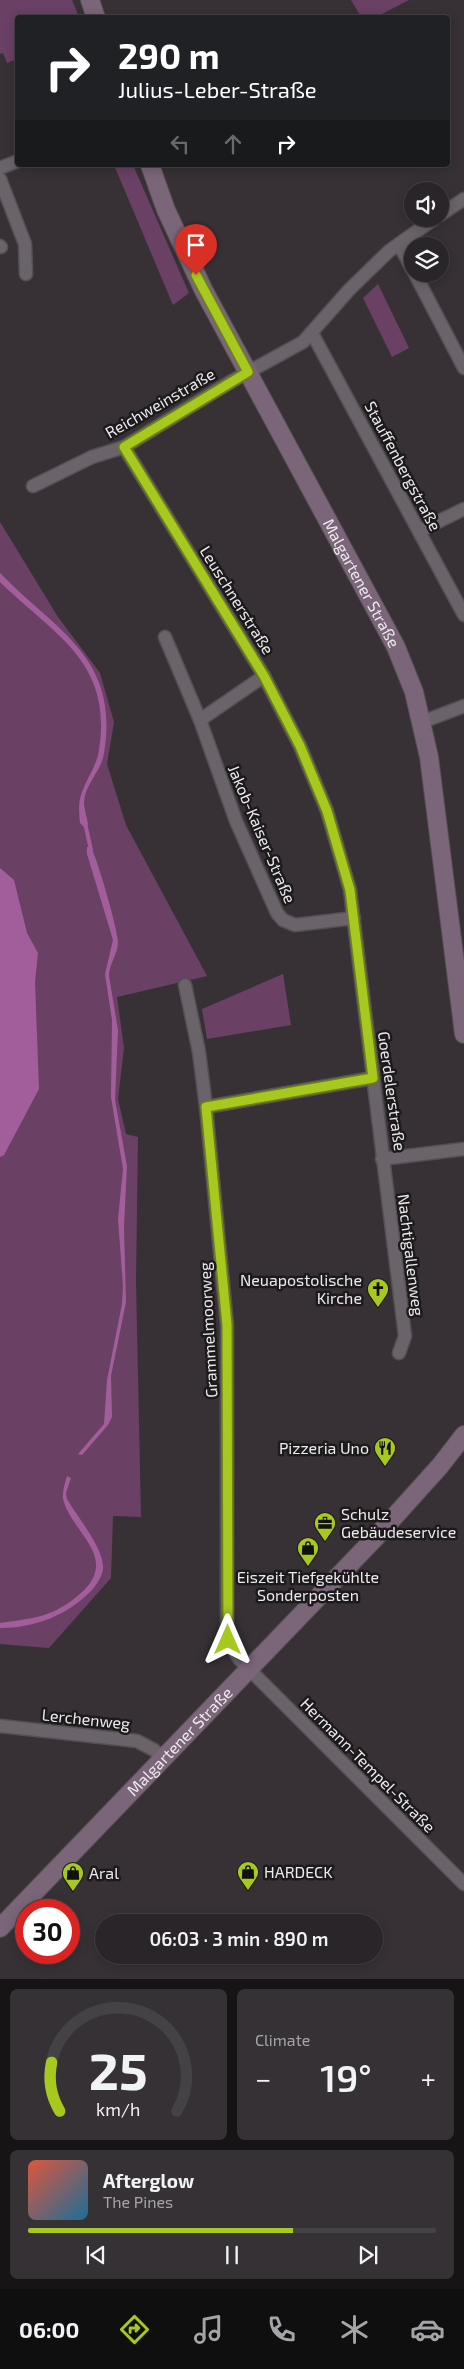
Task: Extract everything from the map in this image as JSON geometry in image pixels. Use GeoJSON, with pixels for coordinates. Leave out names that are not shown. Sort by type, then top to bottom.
{"type":"FeatureCollection","features":[{"type":"Feature","properties":{"kind":"street"},"geometry":{"type":"LineString","coordinates":[[90,0],[95,15]]}},
{"type":"Feature","properties":{"kind":"street"},"geometry":{"type":"LineString","coordinates":[[0,168],[15,162]]}},
{"type":"Feature","properties":{"kind":"street","name":"Malgartener Straße"},"geometry":{"type":"LineString","coordinates":[[151,167],[166,210],[204,291],[396,647],[414,692],[429,757],[464,1034]]}},
{"type":"Feature","properties":{"kind":"street"},"geometry":{"type":"LineString","coordinates":[[0,179],[25,244],[26,274]]}},
{"type":"Feature","properties":{"kind":"street"},"geometry":{"type":"LineString","coordinates":[[449,208],[464,199]]}},
{"type":"Feature","properties":{"kind":"street","name":"Reichweinstraße"},"geometry":{"type":"LineString","coordinates":[[33,486],[92,457],[124,447],[248,372],[302,342],[349,290],[399,244],[423,227]]}},
{"type":"Feature","properties":{"kind":"street"},"geometry":{"type":"LineString","coordinates":[[399,244],[404,254]]}},
{"type":"Feature","properties":{"kind":"street"},"geometry":{"type":"LineString","coordinates":[[419,282],[464,368]]}},
{"type":"Feature","properties":{"kind":"street","name":"Stauffenbergstraße"},"geometry":{"type":"LineString","coordinates":[[312,333],[464,615]]}},
{"type":"Feature","properties":{"kind":"street","name":"Leuschnerstraße"},"geometry":{"type":"LineString","coordinates":[[124,447],[264,676],[300,746],[327,811],[350,890],[354,918]]}},
{"type":"Feature","properties":{"kind":"street"},"geometry":{"type":"LineString","coordinates":[[420,531],[464,509]]}},
{"type":"Feature","properties":{"kind":"street","name":"Jakob-Kaiser-Straße"},"geometry":{"type":"LineString","coordinates":[[164,637],[200,720],[236,821],[277,913],[283,920],[295,925],[354,918]]}},
{"type":"Feature","properties":{"kind":"street"},"geometry":{"type":"LineString","coordinates":[[200,720],[264,676]]}},
{"type":"Feature","properties":{"kind":"street"},"geometry":{"type":"LineString","coordinates":[[422,722],[464,706]]}},
{"type":"Feature","properties":{"kind":"street","name":"Goerdelerstraße"},"geometry":{"type":"LineString","coordinates":[[354,918],[382,1159],[464,1149]]}},
{"type":"Feature","properties":{"kind":"street","name":"Grammelmoorweg"},"geometry":{"type":"LineString","coordinates":[[185,985],[199,1052],[206,1107],[227,1325],[228,1640],[235,1653],[250,1669]]}},
{"type":"Feature","properties":{"kind":"street"},"geometry":{"type":"LineString","coordinates":[[206,1107],[373,1078]]}},
{"type":"Feature","properties":{"kind":"street","name":"Nachtigallenweg"},"geometry":{"type":"LineString","coordinates":[[382,1159],[405,1336],[399,1353]]}},
{"type":"Feature","properties":{"kind":"street","name":"Malgartener Straße"},"geometry":{"type":"LineString","coordinates":[[0,1928],[250,1669],[440,1466],[464,1435]]}},
{"type":"Feature","properties":{"kind":"street","name":"Malgartener Straße"},"geometry":{"type":"LineString","coordinates":[[440,1466],[464,1452]]}},
{"type":"Feature","properties":{"kind":"street","name":"Hermann-Tempel-Straße"},"geometry":{"type":"LineString","coordinates":[[250,1669],[464,1884]]}},
{"type":"Feature","properties":{"kind":"street","name":"Lerchenweg"},"geometry":{"type":"LineString","coordinates":[[0,1726],[136,1740],[164,1758]]}},
{"type":"Feature","properties":{"kind":"shaded area"},"geometry":{"type":"Polygon","coordinates":[[[0,0],[72,0],[78,15],[15,15],[15,60],[7,63],[3,53],[0,54],[0,0]]]}},
{"type":"Feature","properties":{"kind":"shaded area"},"geometry":{"type":"Polygon","coordinates":[[[351,0],[409,0],[380,15],[360,15],[351,0]]]}},
{"type":"Feature","properties":{"kind":"shaded area"},"geometry":{"type":"Polygon","coordinates":[[[115,167],[134,167],[189,293],[173,305],[115,167]]]}},
{"type":"Feature","properties":{"kind":"shaded area"},"geometry":{"type":"Polygon","coordinates":[[[378,284],[409,348],[392,357],[363,298],[378,284]]]}},
{"type":"Feature","properties":{"kind":"shaded area"},"geometry":{"type":"Polygon","coordinates":[[[0,522],[58,617],[100,673],[114,722],[107,764],[126,825],[207,976],[117,997],[124,1048],[118,1099],[126,1134],[138,1137],[136,1281],[141,1517],[113,1516],[111,1578],[49,1648],[0,1644],[0,522]]]}},
{"type":"Feature","properties":{"kind":"shaded area"},"geometry":{"type":"Polygon","coordinates":[[[0,573],[62,630],[79,649],[93,669],[102,693],[106,720],[104,753],[103,759],[85,795],[84,805],[88,824],[85,828],[80,823],[79,804],[99,750],[101,719],[97,694],[88,672],[75,652],[59,635],[0,582],[0,573]]]}},
{"type":"Feature","properties":{"kind":"shaded area"},"geometry":{"type":"Polygon","coordinates":[[[90,846],[106,892],[118,942],[109,976],[118,1030],[115,1100],[127,1166],[124,1227],[126,1302],[111,1376],[112,1417],[108,1425],[82,1455],[78,1454],[104,1424],[107,1380],[122,1304],[123,1286],[118,1219],[123,1169],[111,1097],[112,1020],[105,974],[113,940],[87,854],[87,847],[90,846]]]}},
{"type":"Feature","properties":{"kind":"shaded area"},"geometry":{"type":"Polygon","coordinates":[[[0,868],[14,880],[27,933],[38,953],[35,982],[39,1089],[4,1155],[0,1157],[0,868]]]}},
{"type":"Feature","properties":{"kind":"shaded area"},"geometry":{"type":"Polygon","coordinates":[[[283,974],[291,1025],[207,1039],[202,1009],[283,974]]]}},
{"type":"Feature","properties":{"kind":"shaded area"},"geometry":{"type":"Polygon","coordinates":[[[67,1476],[71,1478],[66,1493],[67,1499],[89,1532],[102,1558],[103,1569],[101,1576],[92,1590],[83,1599],[62,1613],[26,1626],[0,1628],[0,1623],[34,1618],[53,1612],[81,1593],[92,1580],[96,1568],[95,1557],[68,1512],[63,1499],[63,1490],[67,1476]]]}},
{"type":"Feature","properties":{"kind":"waterway"},"geometry":{"type":"LineString","coordinates":[[85,823],[91,850]]}},
{"type":"Feature","properties":{"kind":"place","name":"Neuapostolische Kirche"},"geometry":{"type":"Point","coordinates":[378,1308]}},
{"type":"Feature","properties":{"kind":"place","name":"Pizzeria Uno"},"geometry":{"type":"Point","coordinates":[385,1467]}},
{"type":"Feature","properties":{"kind":"place","name":"Schulz Gebäudeservice"},"geometry":{"type":"Point","coordinates":[325,1542]}},
{"type":"Feature","properties":{"kind":"place","name":"Eiszeit Tiefgekühlte Sonderposten"},"geometry":{"type":"Point","coordinates":[308,1567]}},
{"type":"Feature","properties":{"kind":"place","name":"HARDECK"},"geometry":{"type":"Point","coordinates":[248,1891]}},
{"type":"Feature","properties":{"kind":"place","name":"Aral"},"geometry":{"type":"Point","coordinates":[73,1892]}},
{"type":"Feature","properties":{"kind":"route"},"geometry":{"type":"LineString","coordinates":[[196,275],[248,372],[124,447],[264,676],[300,746],[327,811],[350,890],[373,1078],[206,1107],[227,1325],[228,1640]]}}]}
